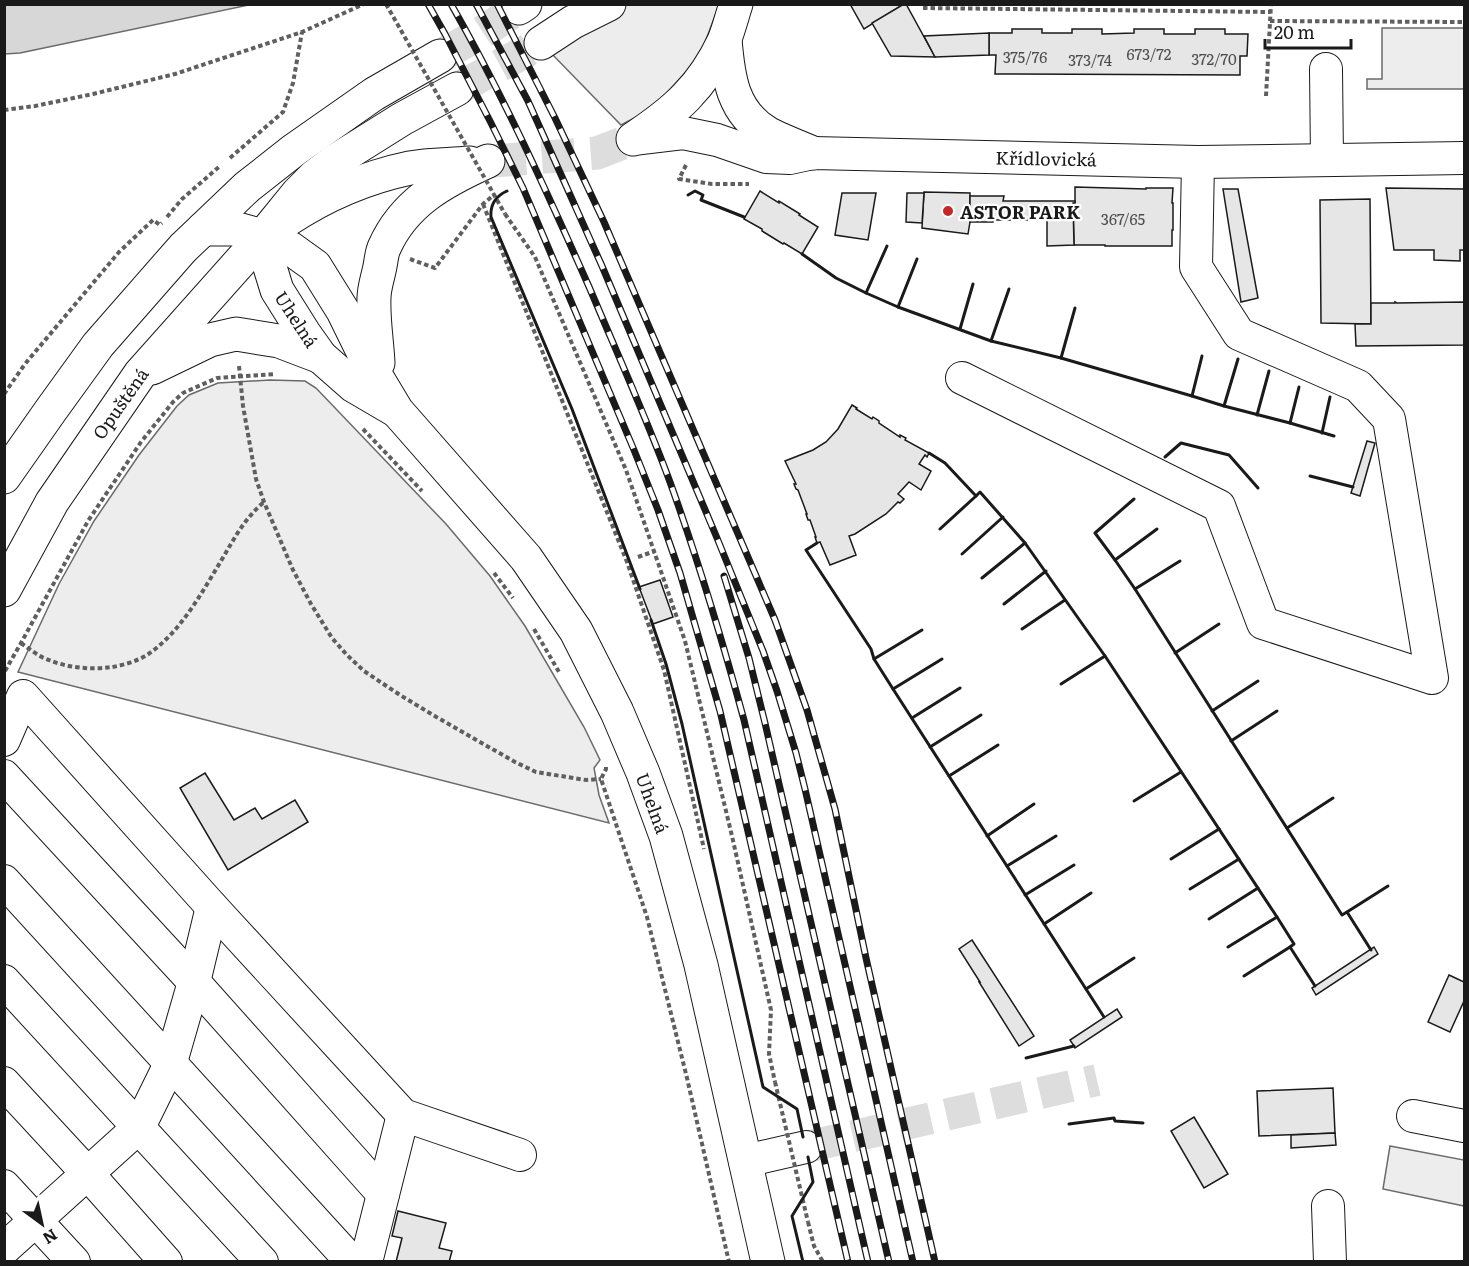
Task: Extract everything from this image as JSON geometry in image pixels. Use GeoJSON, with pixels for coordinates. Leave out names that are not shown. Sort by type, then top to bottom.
{"type":"FeatureCollection","features":[{"type":"Feature","properties":{"kind":"main road"},"geometry":{"type":"LineString","coordinates":[[541,43],[573,22],[609,4]]}},
{"type":"Feature","properties":{"kind":"main road"},"geometry":{"type":"LineString","coordinates":[[633,139],[658,123],[687,98],[708,70],[725,39],[736,4]]}},
{"type":"Feature","properties":{"kind":"main road"},"geometry":{"type":"LineString","coordinates":[[725,39],[727,70],[731,86],[740,104],[752,120],[768,133],[813,153]]}},
{"type":"Feature","properties":{"kind":"main road"},"geometry":{"type":"LineString","coordinates":[[4,477],[99,345],[183,248],[248,188],[294,150],[374,94],[440,56]]}},
{"type":"Feature","properties":{"kind":"main road","name":"Opuštěná"},"geometry":{"type":"LineString","coordinates":[[4,590],[52,502],[140,374],[263,236],[298,193],[335,161],[402,119],[457,89]]}},
{"type":"Feature","properties":{"kind":"main road","name":"Opuštěná"},"geometry":{"type":"LineString","coordinates":[[263,236],[297,213],[372,178],[411,168],[490,161],[458,174],[431,190],[398,224],[384,250],[374,295],[378,380]]}},
{"type":"Feature","properties":{"kind":"main road"},"geometry":{"type":"LineString","coordinates":[[203,229],[237,229],[263,236]]}},
{"type":"Feature","properties":{"kind":"main road","name":"Uhelná"},"geometry":{"type":"LineString","coordinates":[[263,236],[277,290],[321,357],[354,386],[397,411]]}},
{"type":"Feature","properties":{"kind":"main road","name":"Uhelná"},"geometry":{"type":"LineString","coordinates":[[263,236],[290,248],[315,266],[343,311],[378,380],[397,411],[526,558],[576,631],[617,712],[666,836],[701,965],[768,1262]]}},
{"type":"Feature","properties":{"kind":"main road"},"geometry":{"type":"LineString","coordinates":[[140,374],[210,340],[236,334],[279,341],[321,357]]}},
{"type":"Feature","properties":{"kind":"street"},"geometry":{"type":"LineString","coordinates":[[1326,69],[1327,160]]}},
{"type":"Feature","properties":{"kind":"street","name":"Křídlovická"},"geometry":{"type":"LineString","coordinates":[[633,139],[683,133],[717,140],[766,157],[790,158],[813,153],[1198,162],[1464,158]]}},
{"type":"Feature","properties":{"kind":"street"},"geometry":{"type":"LineString","coordinates":[[962,378],[1219,506],[1263,623],[1432,678],[1389,419],[1358,386],[1239,334],[1196,267],[1198,162]]}},
{"type":"Feature","properties":{"kind":"street"},"geometry":{"type":"LineString","coordinates":[[4,740],[23,696],[212,907],[403,1114],[520,1155]]}},
{"type":"Feature","properties":{"kind":"street"},"geometry":{"type":"LineString","coordinates":[[4,776],[194,982],[383,1194]]}},
{"type":"Feature","properties":{"kind":"street"},"geometry":{"type":"LineString","coordinates":[[4,881],[352,1262]]}},
{"type":"Feature","properties":{"kind":"street"},"geometry":{"type":"LineString","coordinates":[[4,1249],[139,1126],[171,1062],[212,907]]}},
{"type":"Feature","properties":{"kind":"street"},"geometry":{"type":"LineString","coordinates":[[4,981],[262,1262]]}},
{"type":"Feature","properties":{"kind":"street"},"geometry":{"type":"LineString","coordinates":[[4,1083],[166,1262]]}},
{"type":"Feature","properties":{"kind":"street"},"geometry":{"type":"LineString","coordinates":[[366,1262],[403,1114]]}},
{"type":"Feature","properties":{"kind":"street"},"geometry":{"type":"LineString","coordinates":[[1413,1116],[1464,1126]]}},
{"type":"Feature","properties":{"kind":"street"},"geometry":{"type":"LineString","coordinates":[[745,1161],[806,1147]]}},
{"type":"Feature","properties":{"kind":"street"},"geometry":{"type":"LineString","coordinates":[[4,1186],[74,1262]]}},
{"type":"Feature","properties":{"kind":"street"},"geometry":{"type":"LineString","coordinates":[[1328,1206],[1330,1262]]}},
{"type":"Feature","properties":{"kind":"path"},"geometry":{"type":"LineString","coordinates":[[4,110],[93,94],[175,74],[302,32],[364,4]]}},
{"type":"Feature","properties":{"kind":"path"},"geometry":{"type":"LineString","coordinates":[[386,4],[505,214],[535,257],[626,470],[655,551],[685,641],[732,836],[771,1010],[769,1054],[814,1246],[823,1262]]}},
{"type":"Feature","properties":{"kind":"path"},"geometry":{"type":"LineString","coordinates":[[1266,96],[1270,4]]}},
{"type":"Feature","properties":{"kind":"path"},"geometry":{"type":"LineString","coordinates":[[923,8],[1270,12]]}},
{"type":"Feature","properties":{"kind":"path"},"geometry":{"type":"LineString","coordinates":[[1270,21],[1464,22]]}},
{"type":"Feature","properties":{"kind":"path"},"geometry":{"type":"LineString","coordinates":[[4,394],[24,364],[119,252],[153,220],[160,225],[182,199],[284,112],[293,83],[302,32]]}},
{"type":"Feature","properties":{"kind":"path"},"geometry":{"type":"LineString","coordinates":[[679,179],[712,184],[756,184]]}},
{"type":"Feature","properties":{"kind":"path"},"geometry":{"type":"LineString","coordinates":[[405,257],[435,268],[483,204],[624,553],[664,670],[705,855]]}},
{"type":"Feature","properties":{"kind":"path"},"geometry":{"type":"LineString","coordinates":[[238,357],[243,406],[256,479],[293,570],[332,638],[364,671],[400,695],[536,772],[586,780],[601,778]]}},
{"type":"Feature","properties":{"kind":"path"},"geometry":{"type":"LineString","coordinates":[[4,672],[88,521],[141,442],[173,402],[183,393],[217,378],[284,374]]}},
{"type":"Feature","properties":{"kind":"path"},"geometry":{"type":"LineString","coordinates":[[359,425],[425,494]]}},
{"type":"Feature","properties":{"kind":"path"},"geometry":{"type":"LineString","coordinates":[[21,643],[47,660],[74,667],[102,668],[125,664],[146,655],[166,639],[184,618],[212,577],[239,529],[251,513],[264,502]]}},
{"type":"Feature","properties":{"kind":"path"},"geometry":{"type":"LineString","coordinates":[[638,557],[655,551]]}},
{"type":"Feature","properties":{"kind":"path"},"geometry":{"type":"LineString","coordinates":[[492,569],[516,602]]}},
{"type":"Feature","properties":{"kind":"path"},"geometry":{"type":"LineString","coordinates":[[533,627],[563,678]]}},
{"type":"Feature","properties":{"kind":"path"},"geometry":{"type":"LineString","coordinates":[[605,763],[606,769],[601,778],[647,917],[729,1262]]}},
{"type":"Feature","properties":{"kind":"shaded area"},"geometry":{"type":"Polygon","coordinates":[[[5,4],[249,5],[20,53],[5,54],[5,4]]]}},
{"type":"Feature","properties":{"kind":"shaded area"},"geometry":{"type":"Polygon","coordinates":[[[624,5],[719,5],[704,45],[693,64],[661,99],[642,114],[621,125],[549,51],[624,5]]]}},
{"type":"Feature","properties":{"kind":"shaded area"},"geometry":{"type":"Polygon","coordinates":[[[1382,28],[1464,28],[1464,89],[1367,89],[1367,79],[1382,79],[1382,28]]]}},
{"type":"Feature","properties":{"kind":"shaded area"},"geometry":{"type":"Polygon","coordinates":[[[270,380],[305,381],[316,388],[446,524],[490,576],[525,626],[584,727],[600,760],[594,768],[599,795],[609,823],[18,672],[59,584],[94,521],[139,455],[177,406],[189,395],[218,383],[270,380]]]}},
{"type":"Feature","properties":{"kind":"shaded area"},"geometry":{"type":"Polygon","coordinates":[[[1390,1146],[1464,1160],[1464,1206],[1383,1189],[1390,1146]]]}},
{"type":"Feature","properties":{"kind":"building"},"geometry":{"type":"Polygon","coordinates":[[[850,4],[904,4],[864,29],[850,4]]]}},
{"type":"Feature","properties":{"kind":"building"},"geometry":{"type":"Polygon","coordinates":[[[904,4],[935,57],[891,56],[872,23],[904,4]]]}},
{"type":"Feature","properties":{"kind":"building"},"geometry":{"type":"Polygon","coordinates":[[[1012,29],[1042,29],[1042,33],[1072,33],[1072,29],[1102,29],[1102,34],[1134,33],[1134,29],[1164,29],[1164,34],[1195,34],[1195,29],[1225,29],[1225,34],[1248,34],[1247,56],[1240,56],[1240,75],[995,74],[996,55],[989,55],[989,33],[1012,33],[1012,29]]]}},
{"type":"Feature","properties":{"kind":"building"},"geometry":{"type":"Polygon","coordinates":[[[989,33],[989,55],[935,57],[924,36],[989,33]]]}},
{"type":"Feature","properties":{"kind":"building"},"geometry":{"type":"Polygon","coordinates":[[[1075,187],[1173,188],[1172,246],[1074,245],[1075,187]]]}},
{"type":"Feature","properties":{"kind":"building"},"geometry":{"type":"Polygon","coordinates":[[[1386,188],[1464,189],[1464,250],[1460,250],[1460,261],[1434,260],[1434,250],[1394,250],[1386,188]]]}},
{"type":"Feature","properties":{"kind":"building"},"geometry":{"type":"Polygon","coordinates":[[[1223,189],[1238,189],[1258,298],[1241,302],[1223,189]]]}},
{"type":"Feature","properties":{"kind":"building"},"geometry":{"type":"Polygon","coordinates":[[[760,191],[818,227],[802,254],[744,219],[760,191]]]}},
{"type":"Feature","properties":{"kind":"building"},"geometry":{"type":"Polygon","coordinates":[[[924,192],[970,193],[968,234],[922,228],[924,192]]]}},
{"type":"Feature","properties":{"kind":"building"},"geometry":{"type":"Polygon","coordinates":[[[842,193],[876,193],[868,240],[835,235],[842,193]]]}},
{"type":"Feature","properties":{"kind":"building"},"geometry":{"type":"Polygon","coordinates":[[[907,193],[924,193],[922,223],[906,222],[907,193]]]}},
{"type":"Feature","properties":{"kind":"building"},"geometry":{"type":"Polygon","coordinates":[[[970,196],[1004,196],[1003,201],[1075,201],[1073,203],[1074,245],[1047,246],[1047,220],[970,222],[970,196]]]}},
{"type":"Feature","properties":{"kind":"building"},"geometry":{"type":"Polygon","coordinates":[[[1370,199],[1371,324],[1321,323],[1320,200],[1370,199]]]}},
{"type":"Feature","properties":{"kind":"building"},"geometry":{"type":"Polygon","coordinates":[[[1464,302],[1464,345],[1356,346],[1355,324],[1371,324],[1371,303],[1464,302]]]}},
{"type":"Feature","properties":{"kind":"building"},"geometry":{"type":"Polygon","coordinates":[[[852,405],[929,453],[919,464],[931,471],[921,490],[909,482],[898,494],[904,499],[900,503],[898,502],[886,514],[849,536],[856,555],[830,565],[820,542],[817,543],[810,520],[808,520],[794,484],[796,484],[785,461],[826,442],[838,429],[852,405]]]}},
{"type":"Feature","properties":{"kind":"building"},"geometry":{"type":"Polygon","coordinates":[[[1367,441],[1375,443],[1360,496],[1351,493],[1367,441]]]}},
{"type":"Feature","properties":{"kind":"building"},"geometry":{"type":"Polygon","coordinates":[[[660,580],[673,617],[653,624],[639,587],[660,580]]]}},
{"type":"Feature","properties":{"kind":"building"},"geometry":{"type":"Polygon","coordinates":[[[205,773],[234,820],[255,808],[262,819],[295,800],[308,822],[228,870],[180,788],[205,773]]]}},
{"type":"Feature","properties":{"kind":"building"},"geometry":{"type":"Polygon","coordinates":[[[972,940],[1034,1036],[1019,1046],[959,949],[972,940]]]}},
{"type":"Feature","properties":{"kind":"building"},"geometry":{"type":"Polygon","coordinates":[[[1374,947],[1378,954],[1316,995],[1312,988],[1374,947]]]}},
{"type":"Feature","properties":{"kind":"building"},"geometry":{"type":"Polygon","coordinates":[[[1449,975],[1464,982],[1464,1001],[1450,1032],[1428,1022],[1449,975]]]}},
{"type":"Feature","properties":{"kind":"building"},"geometry":{"type":"Polygon","coordinates":[[[1117,1009],[1122,1017],[1075,1048],[1070,1040],[1117,1009]]]}},
{"type":"Feature","properties":{"kind":"building"},"geometry":{"type":"Polygon","coordinates":[[[1333,1088],[1335,1133],[1259,1136],[1257,1091],[1333,1088]]]}},
{"type":"Feature","properties":{"kind":"building"},"geometry":{"type":"Polygon","coordinates":[[[1194,1117],[1228,1174],[1204,1188],[1171,1131],[1194,1117]]]}},
{"type":"Feature","properties":{"kind":"building"},"geometry":{"type":"Polygon","coordinates":[[[1335,1133],[1336,1145],[1291,1148],[1291,1135],[1335,1133]]]}},
{"type":"Feature","properties":{"kind":"building"},"geometry":{"type":"Polygon","coordinates":[[[398,1211],[446,1223],[439,1248],[452,1251],[449,1262],[396,1262],[402,1238],[392,1236],[398,1211]]]}},
{"type":"Feature","properties":{"kind":"tunnel"},"geometry":{"type":"LineString","coordinates":[[440,56],[519,8]]}},
{"type":"Feature","properties":{"kind":"tunnel"},"geometry":{"type":"LineString","coordinates":[[457,89],[541,43]]}},
{"type":"Feature","properties":{"kind":"tunnel"},"geometry":{"type":"LineString","coordinates":[[493,161],[597,153],[633,139]]}},
{"type":"Feature","properties":{"kind":"tunnel"},"geometry":{"type":"LineString","coordinates":[[806,1147],[1097,1080]]}},
{"type":"Feature","properties":{"kind":"railway"},"geometry":{"type":"LineString","coordinates":[[428,4],[523,188],[634,450],[680,573],[720,711],[848,1262]]}},
{"type":"Feature","properties":{"kind":"railway"},"geometry":{"type":"LineString","coordinates":[[451,4],[507,109],[574,253],[651,433],[690,541],[744,720],[868,1262]]}},
{"type":"Feature","properties":{"kind":"railway"},"geometry":{"type":"LineString","coordinates":[[476,4],[528,101],[602,266],[717,538],[777,691],[805,789],[913,1262]]}},
{"type":"Feature","properties":{"kind":"railway"},"geometry":{"type":"LineString","coordinates":[[497,4],[555,118],[604,222],[775,620],[807,710],[835,809],[866,958],[935,1262]]}},
{"type":"Feature","properties":{"kind":"railway"},"geometry":{"type":"LineString","coordinates":[[724,576],[749,658],[765,723],[889,1262]]}},
{"type":"Feature","properties":{"kind":"wall"},"geometry":{"type":"LineString","coordinates":[[507,191],[494,201],[491,217],[572,409],[640,589]]}},
{"type":"Feature","properties":{"kind":"wall"},"geometry":{"type":"LineString","coordinates":[[688,195],[695,191],[703,195],[701,200],[744,217]]}},
{"type":"Feature","properties":{"kind":"wall"},"geometry":{"type":"LineString","coordinates":[[866,293],[887,246]]}},
{"type":"Feature","properties":{"kind":"wall"},"geometry":{"type":"LineString","coordinates":[[802,254],[836,278],[866,293],[991,341],[1061,358],[1334,436]]}},
{"type":"Feature","properties":{"kind":"wall"},"geometry":{"type":"LineString","coordinates":[[898,307],[917,259]]}},
{"type":"Feature","properties":{"kind":"wall"},"geometry":{"type":"LineString","coordinates":[[960,329],[973,284]]}},
{"type":"Feature","properties":{"kind":"wall"},"geometry":{"type":"LineString","coordinates":[[991,341],[1009,289]]}},
{"type":"Feature","properties":{"kind":"wall"},"geometry":{"type":"LineString","coordinates":[[1061,358],[1075,308]]}},
{"type":"Feature","properties":{"kind":"wall"},"geometry":{"type":"LineString","coordinates":[[1192,396],[1202,356]]}},
{"type":"Feature","properties":{"kind":"wall"},"geometry":{"type":"LineString","coordinates":[[1224,406],[1238,359]]}},
{"type":"Feature","properties":{"kind":"wall"},"geometry":{"type":"LineString","coordinates":[[1257,415],[1269,371]]}},
{"type":"Feature","properties":{"kind":"wall"},"geometry":{"type":"LineString","coordinates":[[1290,423],[1299,387]]}},
{"type":"Feature","properties":{"kind":"wall"},"geometry":{"type":"LineString","coordinates":[[1322,433],[1330,397]]}},
{"type":"Feature","properties":{"kind":"wall"},"geometry":{"type":"LineString","coordinates":[[1165,457],[1181,443],[1229,455],[1258,488]]}},
{"type":"Feature","properties":{"kind":"wall"},"geometry":{"type":"LineString","coordinates":[[929,453],[945,463],[976,496],[980,492],[1025,543],[1105,656],[1277,917],[1294,944],[1290,947],[1315,986]]}},
{"type":"Feature","properties":{"kind":"wall"},"geometry":{"type":"LineString","coordinates":[[1310,476],[1353,487]]}},
{"type":"Feature","properties":{"kind":"wall"},"geometry":{"type":"LineString","coordinates":[[940,529],[976,496]]}},
{"type":"Feature","properties":{"kind":"wall"},"geometry":{"type":"LineString","coordinates":[[1134,499],[1095,533],[1135,589],[1342,915],[1347,912],[1371,950]]}},
{"type":"Feature","properties":{"kind":"wall"},"geometry":{"type":"LineString","coordinates":[[962,554],[1003,517]]}},
{"type":"Feature","properties":{"kind":"wall"},"geometry":{"type":"LineString","coordinates":[[1115,560],[1157,529]]}},
{"type":"Feature","properties":{"kind":"wall"},"geometry":{"type":"LineString","coordinates":[[817,543],[806,550],[1104,1017]]}},
{"type":"Feature","properties":{"kind":"wall"},"geometry":{"type":"LineString","coordinates":[[982,578],[1025,543]]}},
{"type":"Feature","properties":{"kind":"wall"},"geometry":{"type":"LineString","coordinates":[[1135,589],[1180,561]]}},
{"type":"Feature","properties":{"kind":"wall"},"geometry":{"type":"LineString","coordinates":[[1004,604],[1046,571]]}},
{"type":"Feature","properties":{"kind":"wall"},"geometry":{"type":"LineString","coordinates":[[1022,629],[1065,600]]}},
{"type":"Feature","properties":{"kind":"wall"},"geometry":{"type":"LineString","coordinates":[[651,620],[666,664],[682,724],[763,1087],[797,1109],[803,1137]]}},
{"type":"Feature","properties":{"kind":"wall"},"geometry":{"type":"LineString","coordinates":[[1175,653],[1219,624]]}},
{"type":"Feature","properties":{"kind":"wall"},"geometry":{"type":"LineString","coordinates":[[874,659],[922,630]]}},
{"type":"Feature","properties":{"kind":"wall"},"geometry":{"type":"LineString","coordinates":[[1061,684],[1105,656]]}},
{"type":"Feature","properties":{"kind":"wall"},"geometry":{"type":"LineString","coordinates":[[893,689],[942,659]]}},
{"type":"Feature","properties":{"kind":"wall"},"geometry":{"type":"LineString","coordinates":[[1212,711],[1258,681]]}},
{"type":"Feature","properties":{"kind":"wall"},"geometry":{"type":"LineString","coordinates":[[912,718],[960,688]]}},
{"type":"Feature","properties":{"kind":"wall"},"geometry":{"type":"LineString","coordinates":[[1231,741],[1277,711]]}},
{"type":"Feature","properties":{"kind":"wall"},"geometry":{"type":"LineString","coordinates":[[930,747],[981,715]]}},
{"type":"Feature","properties":{"kind":"wall"},"geometry":{"type":"LineString","coordinates":[[949,776],[998,745]]}},
{"type":"Feature","properties":{"kind":"wall"},"geometry":{"type":"LineString","coordinates":[[1134,801],[1181,772]]}},
{"type":"Feature","properties":{"kind":"wall"},"geometry":{"type":"LineString","coordinates":[[1287,828],[1333,798]]}},
{"type":"Feature","properties":{"kind":"wall"},"geometry":{"type":"LineString","coordinates":[[987,836],[1034,804]]}},
{"type":"Feature","properties":{"kind":"wall"},"geometry":{"type":"LineString","coordinates":[[1171,859],[1219,829]]}},
{"type":"Feature","properties":{"kind":"wall"},"geometry":{"type":"LineString","coordinates":[[1007,866],[1056,836]]}},
{"type":"Feature","properties":{"kind":"wall"},"geometry":{"type":"LineString","coordinates":[[1190,889],[1239,859]]}},
{"type":"Feature","properties":{"kind":"wall"},"geometry":{"type":"LineString","coordinates":[[1025,895],[1074,865]]}},
{"type":"Feature","properties":{"kind":"wall"},"geometry":{"type":"LineString","coordinates":[[1347,912],[1388,886]]}},
{"type":"Feature","properties":{"kind":"wall"},"geometry":{"type":"LineString","coordinates":[[1209,919],[1258,888]]}},
{"type":"Feature","properties":{"kind":"wall"},"geometry":{"type":"LineString","coordinates":[[1044,924],[1091,893]]}},
{"type":"Feature","properties":{"kind":"wall"},"geometry":{"type":"LineString","coordinates":[[1228,947],[1277,917]]}},
{"type":"Feature","properties":{"kind":"wall"},"geometry":{"type":"LineString","coordinates":[[1244,976],[1290,947]]}},
{"type":"Feature","properties":{"kind":"wall"},"geometry":{"type":"LineString","coordinates":[[1086,989],[1134,958]]}},
{"type":"Feature","properties":{"kind":"wall"},"geometry":{"type":"LineString","coordinates":[[1026,1058],[1074,1046]]}},
{"type":"Feature","properties":{"kind":"wall"},"geometry":{"type":"LineString","coordinates":[[1069,1124],[1114,1118],[1115,1121],[1143,1123]]}},
{"type":"Feature","properties":{"kind":"wall"},"geometry":{"type":"LineString","coordinates":[[803,1262],[792,1216],[813,1182],[808,1157]]}},
{"type":"Feature","properties":{"kind":"place","name":"ASTOR PARK"},"geometry":{"type":"Point","coordinates":[948,211]}}]}
